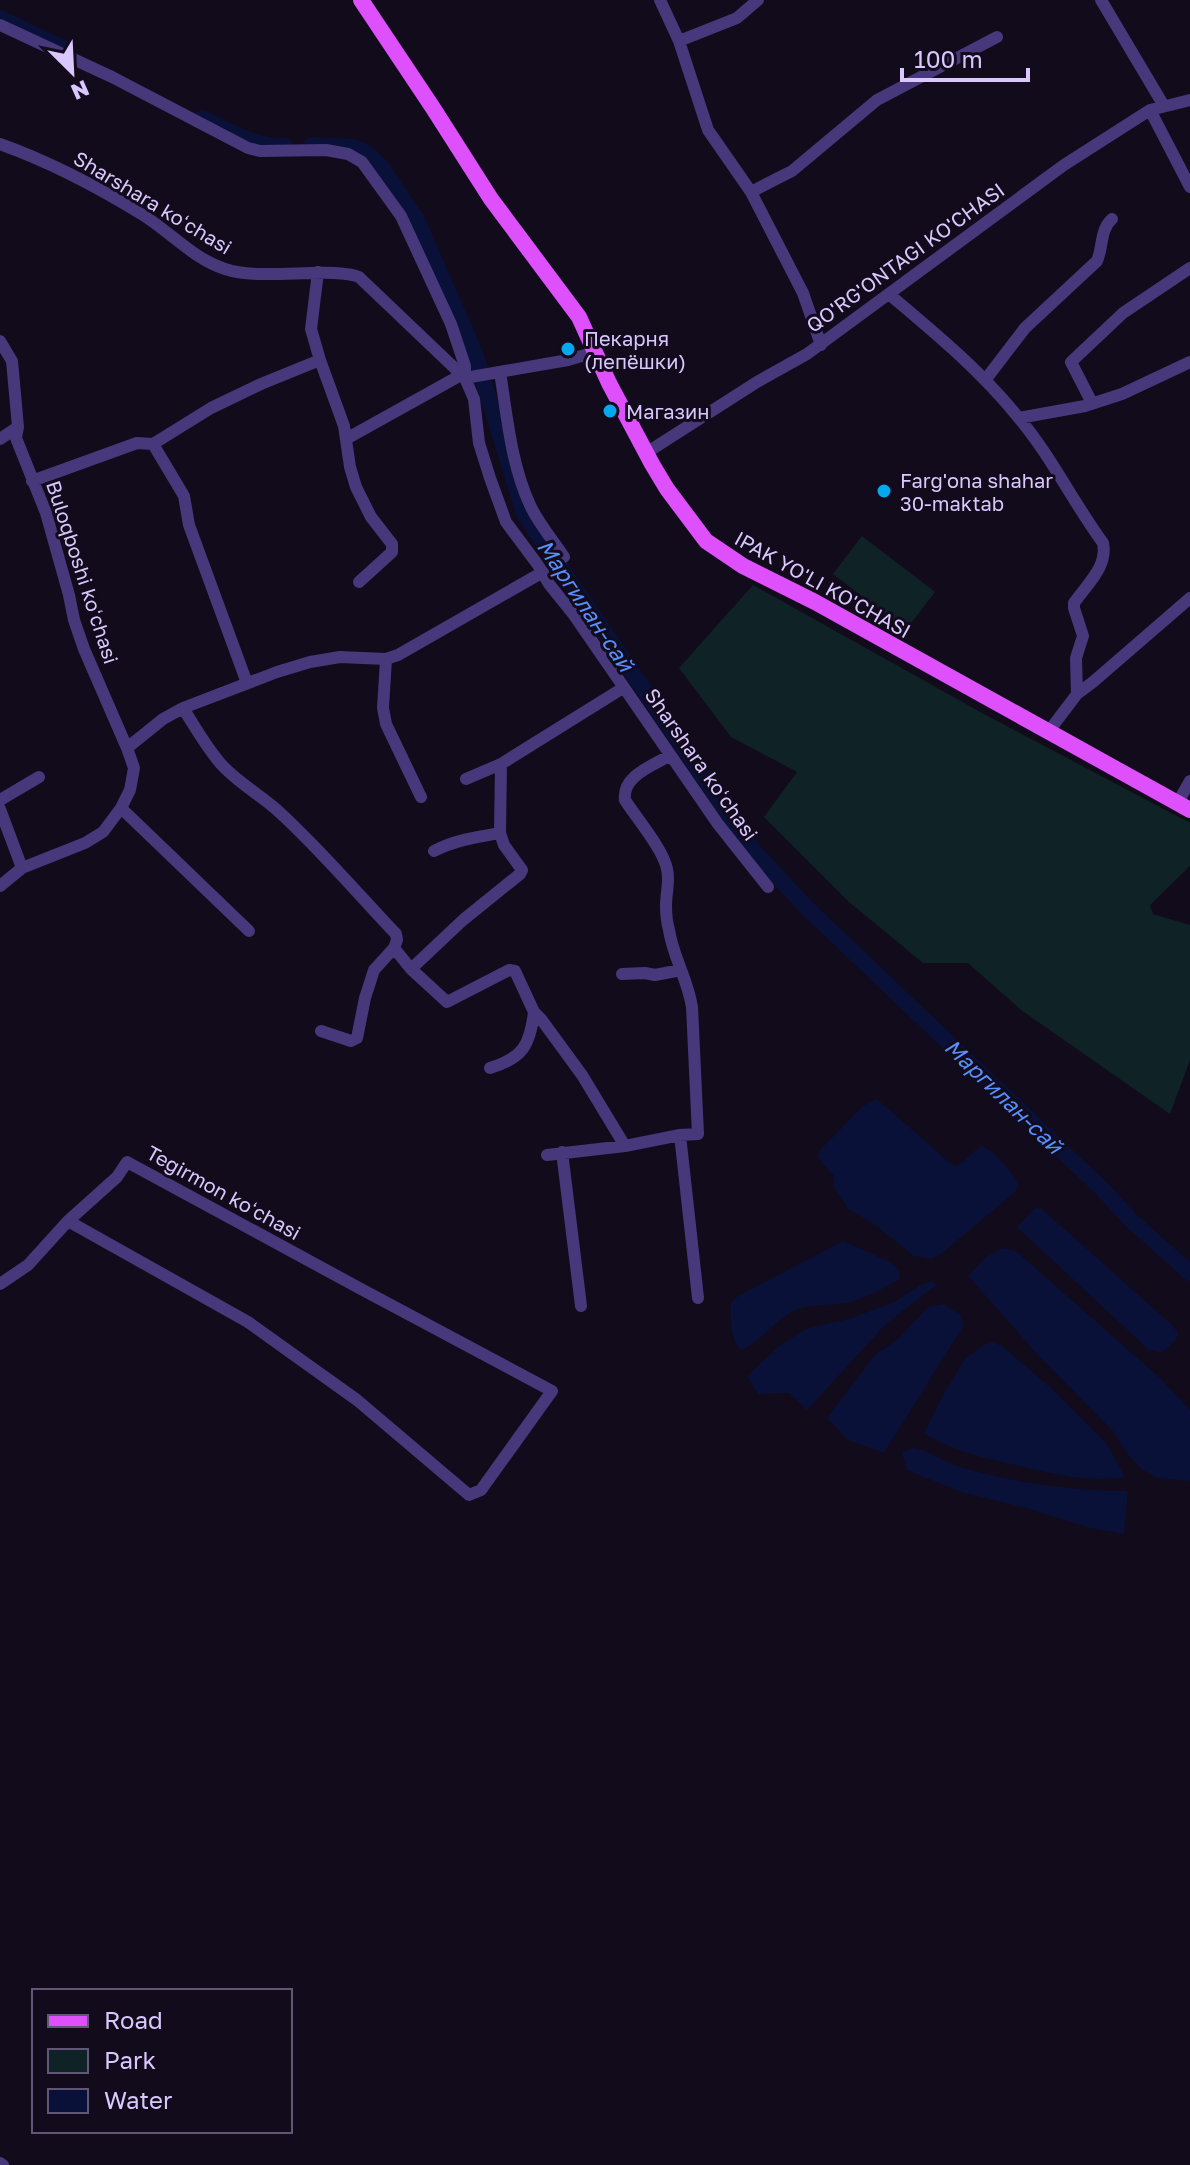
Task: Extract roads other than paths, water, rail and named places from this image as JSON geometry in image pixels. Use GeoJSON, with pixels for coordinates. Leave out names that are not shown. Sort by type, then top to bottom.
{"type":"FeatureCollection","features":[{"type":"Feature","properties":{"kind":"main road","name":"IPAK YO'LI KO'CHASI"},"geometry":{"type":"LineString","coordinates":[[361,0],[498,211],[579,317],[646,453],[667,489],[706,541],[743,566],[815,602],[1184,807]]}},
{"type":"Feature","properties":{"kind":"street"},"geometry":{"type":"LineString","coordinates":[[660,0],[679,41],[708,130],[751,192],[803,293],[821,345]]}},
{"type":"Feature","properties":{"kind":"street"},"geometry":{"type":"LineString","coordinates":[[679,41],[737,18],[758,0]]}},
{"type":"Feature","properties":{"kind":"street"},"geometry":{"type":"LineString","coordinates":[[1101,0],[1164,106]]}},
{"type":"Feature","properties":{"kind":"street"},"geometry":{"type":"LineString","coordinates":[[0,25],[112,77],[248,148],[260,151],[326,150],[348,154],[362,162],[401,216],[451,324],[465,366],[465,377]]}},
{"type":"Feature","properties":{"kind":"street"},"geometry":{"type":"LineString","coordinates":[[751,192],[792,171],[877,100],[997,37]]}},
{"type":"Feature","properties":{"kind":"street","name":"QO'RG'ONTAGI KO'CHASI"},"geometry":{"type":"LineString","coordinates":[[646,453],[821,345],[1064,165],[1150,110],[1190,100]]}},
{"type":"Feature","properties":{"kind":"street"},"geometry":{"type":"LineString","coordinates":[[1150,110],[1190,187]]}},
{"type":"Feature","properties":{"kind":"street","name":"Sharshara koʻchasi"},"geometry":{"type":"LineString","coordinates":[[0,144],[64,170],[144,215],[196,254],[228,271],[354,274],[465,377],[474,399],[479,443],[506,522],[669,756],[768,887]]}},
{"type":"Feature","properties":{"kind":"street"},"geometry":{"type":"LineString","coordinates":[[986,379],[1025,328],[1097,261],[1107,224],[1112,219]]}},
{"type":"Feature","properties":{"kind":"street"},"geometry":{"type":"LineString","coordinates":[[1092,403],[1071,362],[1123,313],[1190,268]]}},
{"type":"Feature","properties":{"kind":"street"},"geometry":{"type":"LineString","coordinates":[[318,272],[311,329],[344,426],[356,487],[371,517],[392,544],[392,552],[359,582]]}},
{"type":"Feature","properties":{"kind":"street"},"geometry":{"type":"LineString","coordinates":[[890,295],[986,379],[1050,459],[1103,543],[1106,555],[1099,570],[1074,603],[1083,636],[1076,658],[1077,694]]}},
{"type":"Feature","properties":{"kind":"street","name":"Buloqboshi koʻchasi"},"geometry":{"type":"LineString","coordinates":[[0,341],[12,361],[18,427],[16,438],[46,513],[84,649],[134,768],[130,790],[103,832],[85,843],[22,868],[0,886]]}},
{"type":"Feature","properties":{"kind":"street"},"geometry":{"type":"LineString","coordinates":[[346,439],[465,377],[568,360],[595,352]]}},
{"type":"Feature","properties":{"kind":"street"},"geometry":{"type":"LineString","coordinates":[[32,481],[137,443],[153,444],[211,408],[320,360]]}},
{"type":"Feature","properties":{"kind":"street"},"geometry":{"type":"LineString","coordinates":[[1019,418],[1122,394],[1190,362]]}},
{"type":"Feature","properties":{"kind":"street"},"geometry":{"type":"LineString","coordinates":[[500,372],[513,448],[525,493],[531,509],[564,557]]}},
{"type":"Feature","properties":{"kind":"street"},"geometry":{"type":"LineString","coordinates":[[0,439],[18,427]]}},
{"type":"Feature","properties":{"kind":"street"},"geometry":{"type":"LineString","coordinates":[[153,444],[184,496],[189,525],[247,683]]}},
{"type":"Feature","properties":{"kind":"street"},"geometry":{"type":"LineString","coordinates":[[127,748],[163,719],[183,708],[277,672],[325,659],[386,659],[398,655],[543,572]]}},
{"type":"Feature","properties":{"kind":"street"},"geometry":{"type":"LineString","coordinates":[[1049,731],[1077,694],[1190,598]]}},
{"type":"Feature","properties":{"kind":"street"},"geometry":{"type":"LineString","coordinates":[[386,659],[383,708],[386,724],[421,797]]}},
{"type":"Feature","properties":{"kind":"street"},"geometry":{"type":"LineString","coordinates":[[466,779],[501,764],[623,688]]}},
{"type":"Feature","properties":{"kind":"street"},"geometry":{"type":"LineString","coordinates":[[183,708],[221,764],[276,809],[396,934],[394,948],[374,970],[357,1038],[351,1041],[321,1031]]}},
{"type":"Feature","properties":{"kind":"street"},"geometry":{"type":"LineString","coordinates":[[547,1155],[698,1134],[692,1007],[689,987],[669,931],[667,869],[662,856],[625,800],[624,792],[632,779],[669,756]]}},
{"type":"Feature","properties":{"kind":"street"},"geometry":{"type":"LineString","coordinates":[[411,969],[522,870],[504,845],[500,833],[501,764]]}},
{"type":"Feature","properties":{"kind":"street"},"geometry":{"type":"LineString","coordinates":[[0,800],[39,777]]}},
{"type":"Feature","properties":{"kind":"street"},"geometry":{"type":"LineString","coordinates":[[1184,807],[1190,781]]}},
{"type":"Feature","properties":{"kind":"street"},"geometry":{"type":"LineString","coordinates":[[121,808],[249,931]]}},
{"type":"Feature","properties":{"kind":"street"},"geometry":{"type":"LineString","coordinates":[[0,809],[22,868]]}},
{"type":"Feature","properties":{"kind":"street"},"geometry":{"type":"LineString","coordinates":[[434,851],[467,838],[500,833]]}},
{"type":"Feature","properties":{"kind":"street"},"geometry":{"type":"LineString","coordinates":[[394,948],[411,969],[447,1002],[509,970],[515,971],[534,1012],[582,1075],[625,1146]]}},
{"type":"Feature","properties":{"kind":"street"},"geometry":{"type":"LineString","coordinates":[[622,974],[655,975],[681,970]]}},
{"type":"Feature","properties":{"kind":"street"},"geometry":{"type":"LineString","coordinates":[[490,1068],[507,1063],[524,1048],[531,1033],[534,1012]]}},
{"type":"Feature","properties":{"kind":"street"},"geometry":{"type":"LineString","coordinates":[[680,1135],[698,1298]]}},
{"type":"Feature","properties":{"kind":"street"},"geometry":{"type":"LineString","coordinates":[[562,1152],[581,1306]]}},
{"type":"Feature","properties":{"kind":"street","name":"Tegirmon koʻchasi"},"geometry":{"type":"LineString","coordinates":[[127,1162],[552,1391],[481,1490],[469,1495],[357,1400],[248,1322],[68,1221],[117,1177],[127,1162]]}},
{"type":"Feature","properties":{"kind":"street"},"geometry":{"type":"LineString","coordinates":[[0,1284],[28,1265],[68,1221]]}},
{"type":"Feature","properties":{"kind":"water"},"geometry":{"type":"Polygon","coordinates":[[[877,1099],[950,1163],[960,1164],[981,1146],[998,1157],[1019,1185],[1015,1192],[932,1259],[914,1256],[874,1224],[848,1209],[833,1185],[834,1176],[818,1156],[820,1150],[863,1106],[877,1099]]]}},
{"type":"Feature","properties":{"kind":"water"},"geometry":{"type":"Polygon","coordinates":[[[1035,1208],[1042,1209],[1172,1325],[1178,1333],[1176,1340],[1161,1353],[1150,1351],[1017,1227],[1035,1208]]]}},
{"type":"Feature","properties":{"kind":"water"},"geometry":{"type":"Polygon","coordinates":[[[843,1241],[890,1262],[900,1271],[899,1280],[854,1301],[811,1306],[791,1312],[741,1350],[733,1334],[731,1302],[843,1241]]]}},
{"type":"Feature","properties":{"kind":"water"},"geometry":{"type":"Polygon","coordinates":[[[1003,1248],[1017,1252],[1160,1378],[1190,1410],[1190,1481],[1158,1478],[1141,1469],[1113,1431],[1039,1356],[968,1276],[986,1257],[1003,1248]]]}},
{"type":"Feature","properties":{"kind":"water"},"geometry":{"type":"Polygon","coordinates":[[[932,1281],[936,1285],[886,1324],[806,1411],[789,1393],[758,1394],[747,1376],[779,1346],[808,1328],[849,1319],[894,1302],[932,1281]]]}},
{"type":"Feature","properties":{"kind":"water"},"geometry":{"type":"Polygon","coordinates":[[[944,1304],[960,1315],[964,1325],[884,1453],[848,1440],[827,1418],[875,1355],[897,1340],[928,1307],[944,1304]]]}},
{"type":"Feature","properties":{"kind":"water"},"geometry":{"type":"Polygon","coordinates":[[[990,1341],[1002,1346],[1053,1390],[1106,1443],[1125,1477],[1085,1478],[1045,1472],[970,1454],[924,1433],[965,1359],[990,1341]]]}},
{"type":"Feature","properties":{"kind":"water"},"geometry":{"type":"Polygon","coordinates":[[[912,1448],[963,1468],[1003,1478],[1066,1488],[1128,1491],[1124,1534],[1090,1528],[961,1492],[907,1470],[902,1452],[912,1448]]]}},
{"type":"Feature","properties":{"kind":"waterway","name":"Маргилан-сай"},"geometry":{"type":"LineString","coordinates":[[0,18],[67,50]]}},
{"type":"Feature","properties":{"kind":"waterway","name":"Маргилан-сай"},"geometry":{"type":"LineString","coordinates":[[202,118],[252,141],[285,146]]}},
{"type":"Feature","properties":{"kind":"waterway","name":"Маргилан-сай"},"geometry":{"type":"LineString","coordinates":[[312,145],[354,147],[368,154],[380,165],[417,220],[475,353],[524,514],[754,851],[807,908],[1190,1273]]}},
{"type":"Feature","properties":{"kind":"place","name":"Пекарня (лепёшки)"},"geometry":{"type":"Point","coordinates":[568,349]}},
{"type":"Feature","properties":{"kind":"place","name":"Магазин"},"geometry":{"type":"Point","coordinates":[610,411]}},
{"type":"Feature","properties":{"kind":"place","name":"Farg'ona shahar 30-maktab"},"geometry":{"type":"Point","coordinates":[884,491]}}]}
